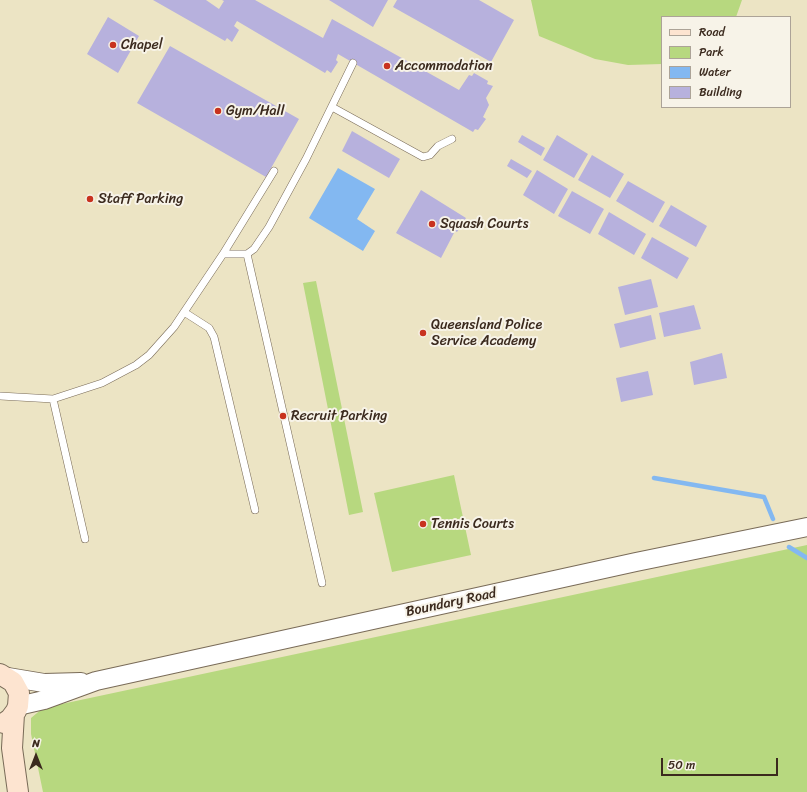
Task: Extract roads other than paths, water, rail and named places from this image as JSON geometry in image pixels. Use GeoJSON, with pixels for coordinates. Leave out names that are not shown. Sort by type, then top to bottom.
{"type":"FeatureCollection","features":[{"type":"Feature","properties":{"kind":"main road"},"geometry":{"type":"LineString","coordinates":[[2,674],[13,682],[19,693],[11,715],[12,748],[17,792]]}},
{"type":"Feature","properties":{"kind":"main road"},"geometry":{"type":"LineString","coordinates":[[0,763],[17,792]]}},
{"type":"Feature","properties":{"kind":"street","name":"Boundary Road"},"geometry":{"type":"LineString","coordinates":[[11,715],[44,700],[96,681],[636,562],[807,527]]}},
{"type":"Feature","properties":{"kind":"street","name":"Boundary Road"},"geometry":{"type":"LineString","coordinates":[[2,674],[44,683],[96,681]]}},
{"type":"Feature","properties":{"kind":"lane"},"geometry":{"type":"LineString","coordinates":[[223,254],[247,254],[254,248],[269,227],[306,159],[353,63]]}},
{"type":"Feature","properties":{"kind":"lane"},"geometry":{"type":"LineString","coordinates":[[332,107],[423,157],[430,155],[438,146],[452,139]]}},
{"type":"Feature","properties":{"kind":"lane"},"geometry":{"type":"LineString","coordinates":[[0,396],[54,398],[102,383],[136,365],[149,355],[162,341],[184,312],[223,254],[274,172]]}},
{"type":"Feature","properties":{"kind":"lane"},"geometry":{"type":"LineString","coordinates":[[247,254],[306,523],[322,583]]}},
{"type":"Feature","properties":{"kind":"lane"},"geometry":{"type":"LineString","coordinates":[[184,312],[209,328],[214,337],[255,510]]}},
{"type":"Feature","properties":{"kind":"lane"},"geometry":{"type":"LineString","coordinates":[[54,398],[85,539]]}},
{"type":"Feature","properties":{"kind":"water"},"geometry":{"type":"Polygon","coordinates":[[[338,168],[375,189],[357,219],[375,231],[363,251],[309,218],[338,168]]]}},
{"type":"Feature","properties":{"kind":"waterway"},"geometry":{"type":"LineString","coordinates":[[654,478],[764,497],[773,519]]}},
{"type":"Feature","properties":{"kind":"waterway"},"geometry":{"type":"LineString","coordinates":[[789,547],[807,558]]}},
{"type":"Feature","properties":{"kind":"place","name":"Chapel"},"geometry":{"type":"Point","coordinates":[113,45]}},
{"type":"Feature","properties":{"kind":"place","name":"Accommodation"},"geometry":{"type":"Point","coordinates":[387,66]}},
{"type":"Feature","properties":{"kind":"place","name":"Gym/Hall"},"geometry":{"type":"Point","coordinates":[218,111]}},
{"type":"Feature","properties":{"kind":"place","name":"Staff Parking"},"geometry":{"type":"Point","coordinates":[90,199]}},
{"type":"Feature","properties":{"kind":"place","name":"Squash Courts"},"geometry":{"type":"Point","coordinates":[432,224]}},
{"type":"Feature","properties":{"kind":"place","name":"Queensland Police Service Academy"},"geometry":{"type":"Point","coordinates":[423,333]}},
{"type":"Feature","properties":{"kind":"place","name":"Recruit Parking"},"geometry":{"type":"Point","coordinates":[283,416]}},
{"type":"Feature","properties":{"kind":"place","name":"Tennis Courts"},"geometry":{"type":"Point","coordinates":[423,524]}}]}
